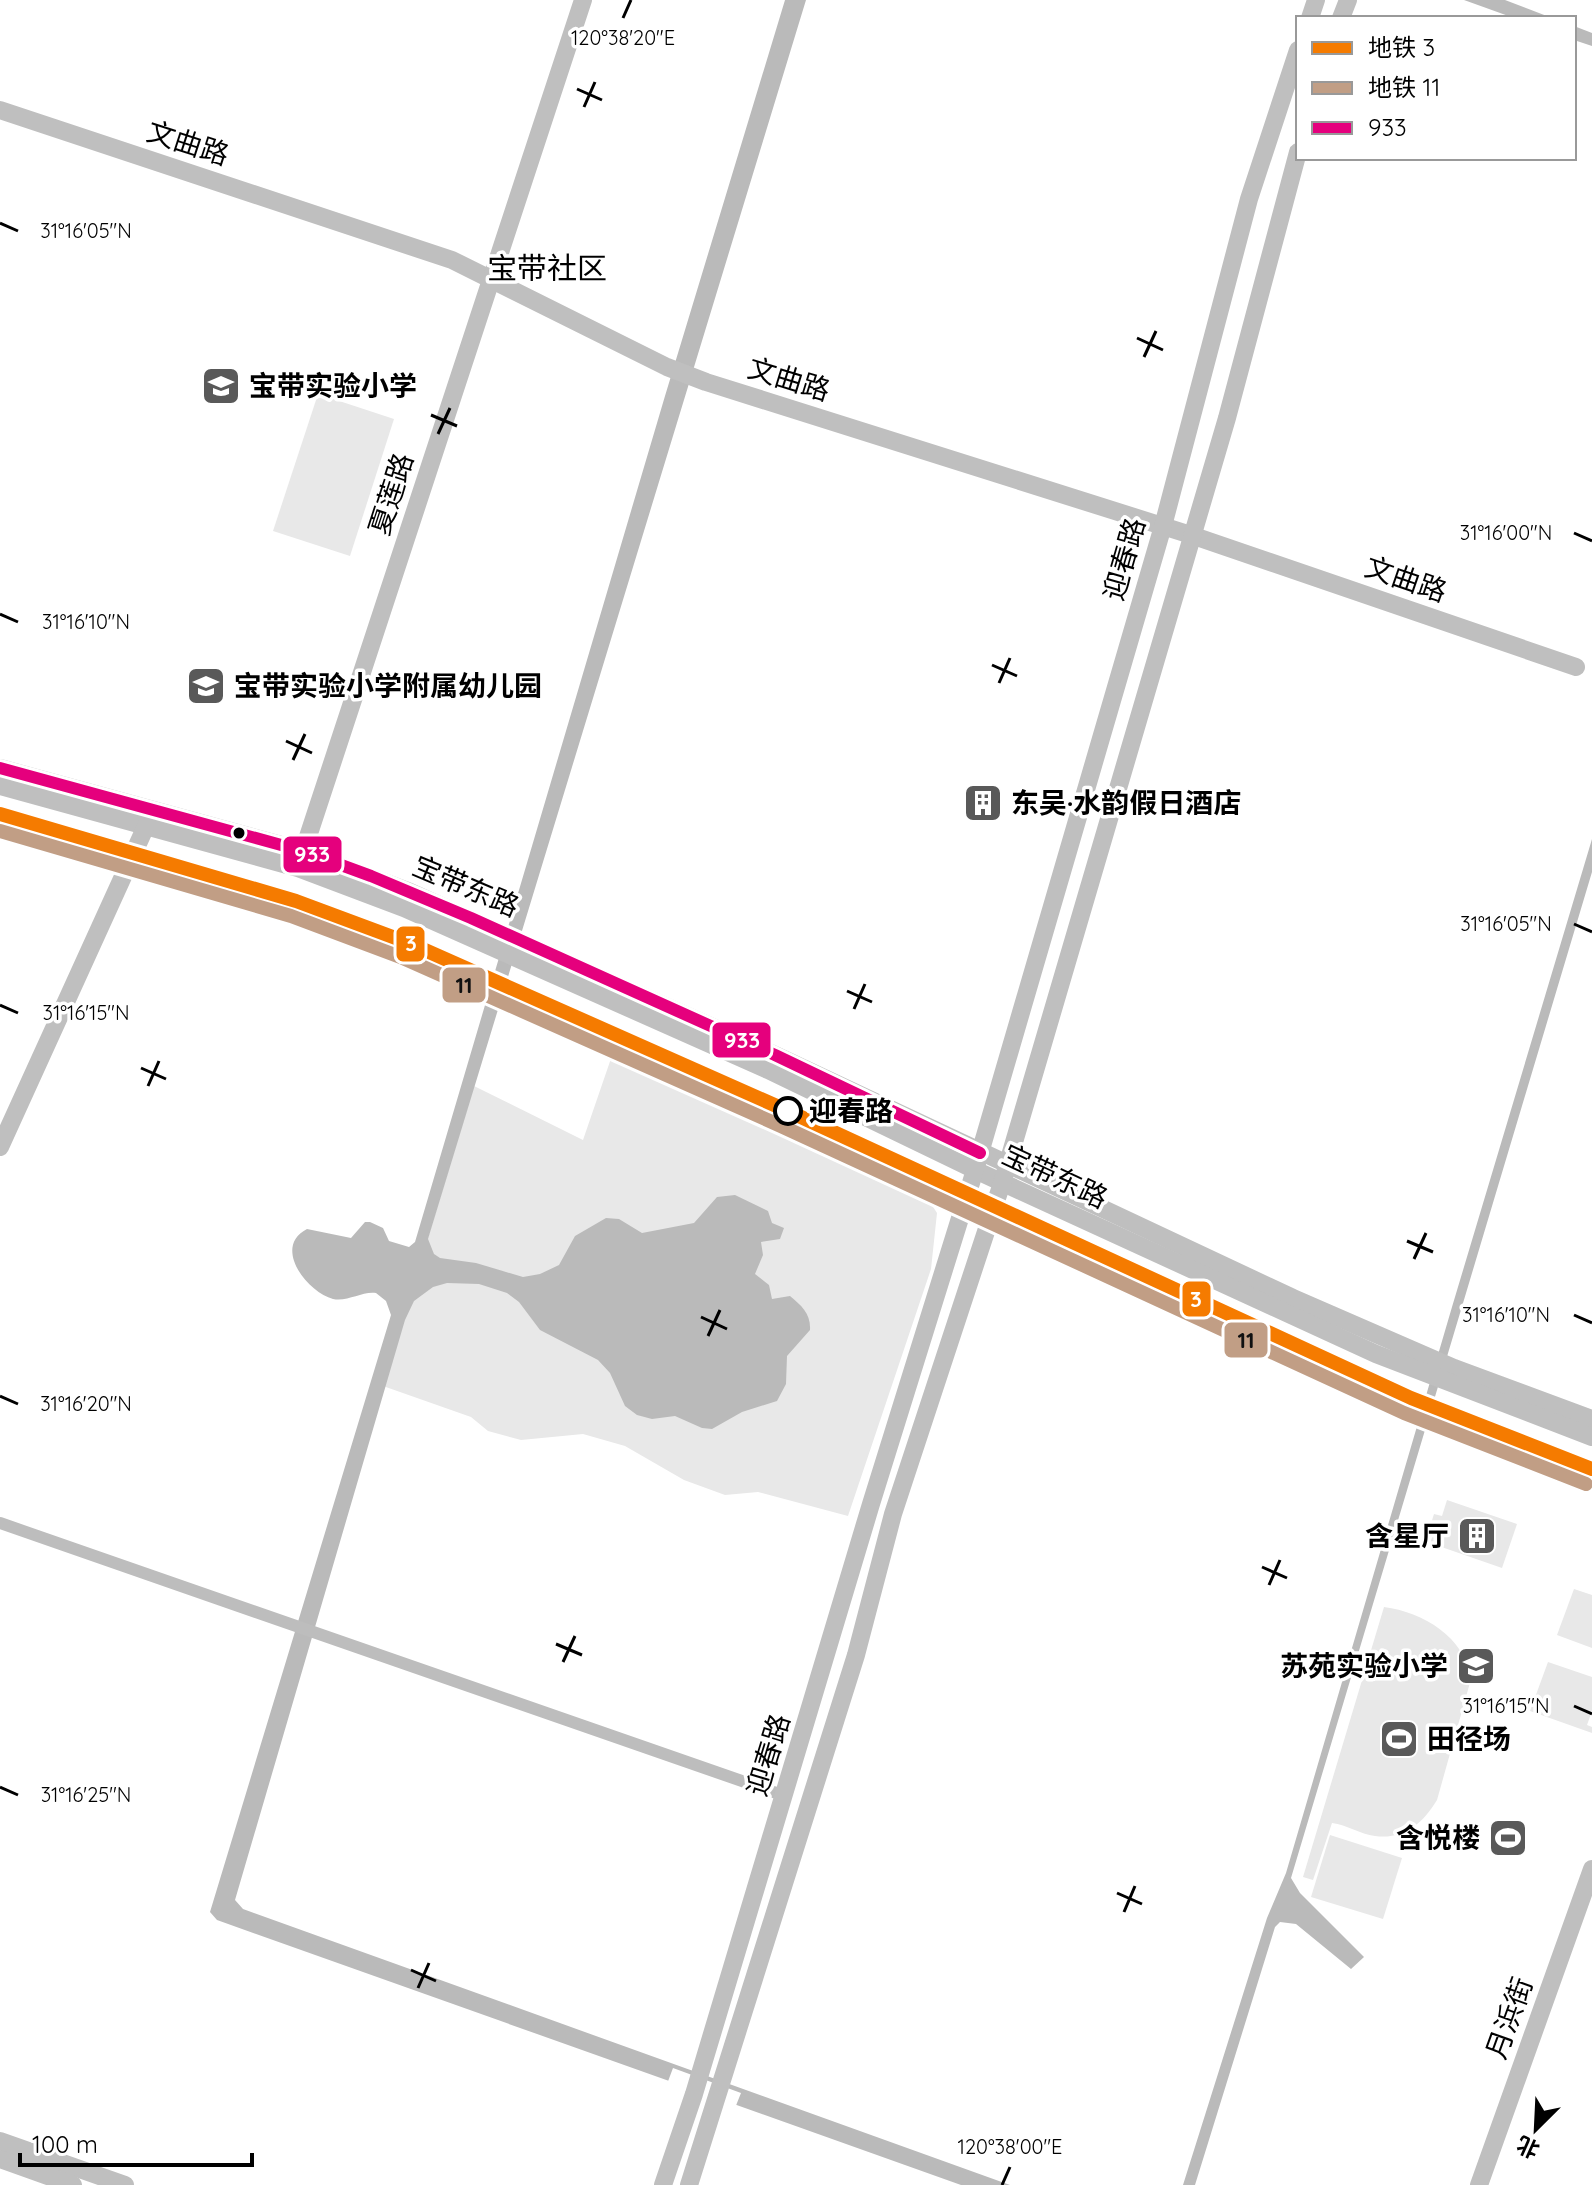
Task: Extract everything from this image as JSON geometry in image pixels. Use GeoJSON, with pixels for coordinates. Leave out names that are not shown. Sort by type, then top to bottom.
{"type":"FeatureCollection","features":[{"type":"Feature","properties":{"kind":"main road","name":"夏莲路"},"geometry":{"type":"LineString","coordinates":[[300,859],[583,0]]}},
{"type":"Feature","properties":{"kind":"main road","name":"迎春路"},"geometry":{"type":"LineString","coordinates":[[663,2185],[696,2086],[977,1162],[1163,526],[1249,199],[1296,56]]}},
{"type":"Feature","properties":{"kind":"main road","name":"文曲路"},"geometry":{"type":"LineString","coordinates":[[0,110],[452,260],[697,379],[1191,535],[1576,667]]}},
{"type":"Feature","properties":{"kind":"main road","name":"迎春路"},"geometry":{"type":"LineString","coordinates":[[689,2185],[856,1655],[893,1514],[1005,1174],[1227,418],[1296,159]]}},
{"type":"Feature","properties":{"kind":"main road","name":"宝带东路"},"geometry":{"type":"LineString","coordinates":[[0,768],[150,818],[300,859],[365,892],[468,926],[564,969],[775,1055],[977,1162],[1293,1298],[1431,1367],[1592,1437]]}},
{"type":"Feature","properties":{"kind":"main road","name":"宝带东路"},"geometry":{"type":"LineString","coordinates":[[0,786],[150,818]]}},
{"type":"Feature","properties":{"kind":"main road"},"geometry":{"type":"LineString","coordinates":[[0,1147],[150,818]]}},
{"type":"Feature","properties":{"kind":"main road","name":"宝带东路"},"geometry":{"type":"LineString","coordinates":[[1452,1376],[1592,1419]]}},
{"type":"Feature","properties":{"kind":"main road","name":"月浜街"},"geometry":{"type":"LineString","coordinates":[[1479,2185],[1592,1869]]}},
{"type":"Feature","properties":{"kind":"main road"},"geometry":{"type":"LineString","coordinates":[[1573,1923],[1592,1930]]}},
{"type":"Feature","properties":{"kind":"main road"},"geometry":{"type":"LineString","coordinates":[[0,2141],[125,2185]]}},
{"type":"Feature","properties":{"kind":"main road"},"geometry":{"type":"LineString","coordinates":[[0,2159],[73,2185]]}},
{"type":"Feature","properties":{"kind":"street"},"geometry":{"type":"LineString","coordinates":[[0,1523],[785,1796]]}},
{"type":"Feature","properties":{"kind":"shaded area"},"geometry":{"type":"Polygon","coordinates":[[[785,0],[806,0],[428,1239],[434,1254],[440,1258],[476,1263],[523,1277],[540,1274],[559,1265],[575,1236],[606,1218],[619,1219],[642,1233],[694,1223],[717,1197],[735,1195],[768,1211],[772,1223],[784,1228],[780,1239],[761,1242],[763,1255],[755,1274],[769,1285],[772,1299],[790,1296],[798,1303],[807,1315],[810,1330],[787,1356],[786,1384],[777,1401],[742,1412],[712,1429],[675,1416],[652,1419],[637,1415],[625,1406],[610,1373],[598,1360],[540,1330],[519,1302],[507,1293],[479,1284],[447,1283],[433,1287],[414,1301],[405,1320],[235,1900],[243,1909],[1010,2185],[961,2185],[217,1920],[210,1912],[391,1315],[386,1301],[376,1293],[339,1300],[323,1295],[304,1279],[297,1268],[293,1247],[297,1237],[307,1229],[351,1238],[365,1222],[383,1228],[389,1241],[409,1247],[415,1242],[785,0]]]}},
{"type":"Feature","properties":{"kind":"shaded area"},"geometry":{"type":"Polygon","coordinates":[[[1464,0],[1505,0],[1547,16],[1508,16],[1464,0]]]}},
{"type":"Feature","properties":{"kind":"shaded area"},"geometry":{"type":"Polygon","coordinates":[[[1576,27],[1592,33],[1592,46],[1576,41],[1576,27]]]}},
{"type":"Feature","properties":{"kind":"shaded area"},"geometry":{"type":"Polygon","coordinates":[[[318,394],[394,419],[350,556],[273,531],[318,394]]]}},
{"type":"Feature","properties":{"kind":"shaded area"},"geometry":{"type":"Polygon","coordinates":[[[1592,839],[1592,872],[1291,1878],[1300,1893],[1364,1957],[1351,1969],[1296,1924],[1280,1922],[1275,1927],[1195,2185],[1183,2185],[1267,1918],[1286,1873],[1592,839]]]}},
{"type":"Feature","properties":{"kind":"shaded area"},"geometry":{"type":"Polygon","coordinates":[[[617,1041],[894,1171],[923,1191],[937,1213],[931,1269],[848,1516],[758,1492],[725,1495],[684,1480],[625,1446],[583,1434],[521,1440],[488,1431],[471,1417],[383,1386],[474,1086],[583,1140],[617,1041]]]}},
{"type":"Feature","properties":{"kind":"shaded area","name":"含星厅"},"geometry":{"type":"Polygon","coordinates":[[[1447,1500],[1517,1524],[1502,1568],[1430,1543],[1433,1535],[1428,1533],[1434,1514],[1442,1516],[1447,1500]]]}},
{"type":"Feature","properties":{"kind":"shaded area"},"geometry":{"type":"Polygon","coordinates":[[[1574,1589],[1592,1595],[1592,1648],[1557,1635],[1574,1589]]]}},
{"type":"Feature","properties":{"kind":"shaded area","name":"田径场"},"geometry":{"type":"Polygon","coordinates":[[[1384,1607],[1413,1614],[1440,1629],[1460,1651],[1471,1679],[1437,1800],[1432,1808],[1412,1828],[1385,1837],[1332,1823],[1313,1880],[1303,1877],[1384,1607]]]}},
{"type":"Feature","properties":{"kind":"shaded area"},"geometry":{"type":"Polygon","coordinates":[[[1548,1662],[1592,1677],[1592,1711],[1587,1725],[1592,1727],[1592,1733],[1530,1711],[1548,1662]]]}},
{"type":"Feature","properties":{"kind":"shaded area"},"geometry":{"type":"Polygon","coordinates":[[[1330,1835],[1402,1858],[1383,1919],[1311,1897],[1330,1835]]]}},
{"type":"Feature","properties":{"kind":"pier"},"geometry":{"type":"Polygon","coordinates":[[[673,2068],[741,2093],[735,2108],[667,2084],[673,2068]]]}},
{"type":"Feature","properties":{"kind":"metro line","name":"3"},"geometry":{"type":"LineString","coordinates":[[0,814],[296,901],[409,943],[788,1111],[1411,1398],[1592,1469]]}},
{"type":"Feature","properties":{"kind":"metro line","name":"11"},"geometry":{"type":"LineString","coordinates":[[0,831],[291,916],[403,958],[781,1126],[1404,1413],[1586,1484]]}},
{"type":"Feature","properties":{"kind":"transit line","name":"933"},"geometry":{"type":"LineString","coordinates":[[0,768],[303,851],[371,876],[775,1055],[980,1153]]}},
{"type":"Feature","properties":{"kind":"place","name":"宝带实验小学"},"geometry":{"type":"Point","coordinates":[221,386]}},
{"type":"Feature","properties":{"kind":"place","name":"宝带实验小学附属幼儿园"},"geometry":{"type":"Point","coordinates":[206,686]}},
{"type":"Feature","properties":{"kind":"place","name":"东吴·水韵假日酒店"},"geometry":{"type":"Point","coordinates":[983,803]}},
{"type":"Feature","properties":{"kind":"place","name":"迎春路"},"geometry":{"type":"Point","coordinates":[788,1111]}},
{"type":"Feature","properties":{"kind":"place","name":"含星厅"},"geometry":{"type":"Point","coordinates":[1477,1536]}},
{"type":"Feature","properties":{"kind":"place","name":"苏苑实验小学"},"geometry":{"type":"Point","coordinates":[1476,1666]}},
{"type":"Feature","properties":{"kind":"place","name":"田径场"},"geometry":{"type":"Point","coordinates":[1399,1739]}},
{"type":"Feature","properties":{"kind":"place","name":"含悦楼"},"geometry":{"type":"Point","coordinates":[1508,1838]}},
{"type":"Feature","properties":{"kind":"district","name":"宝带社区"},"geometry":{"type":"Point","coordinates":[547,269]}}]}
